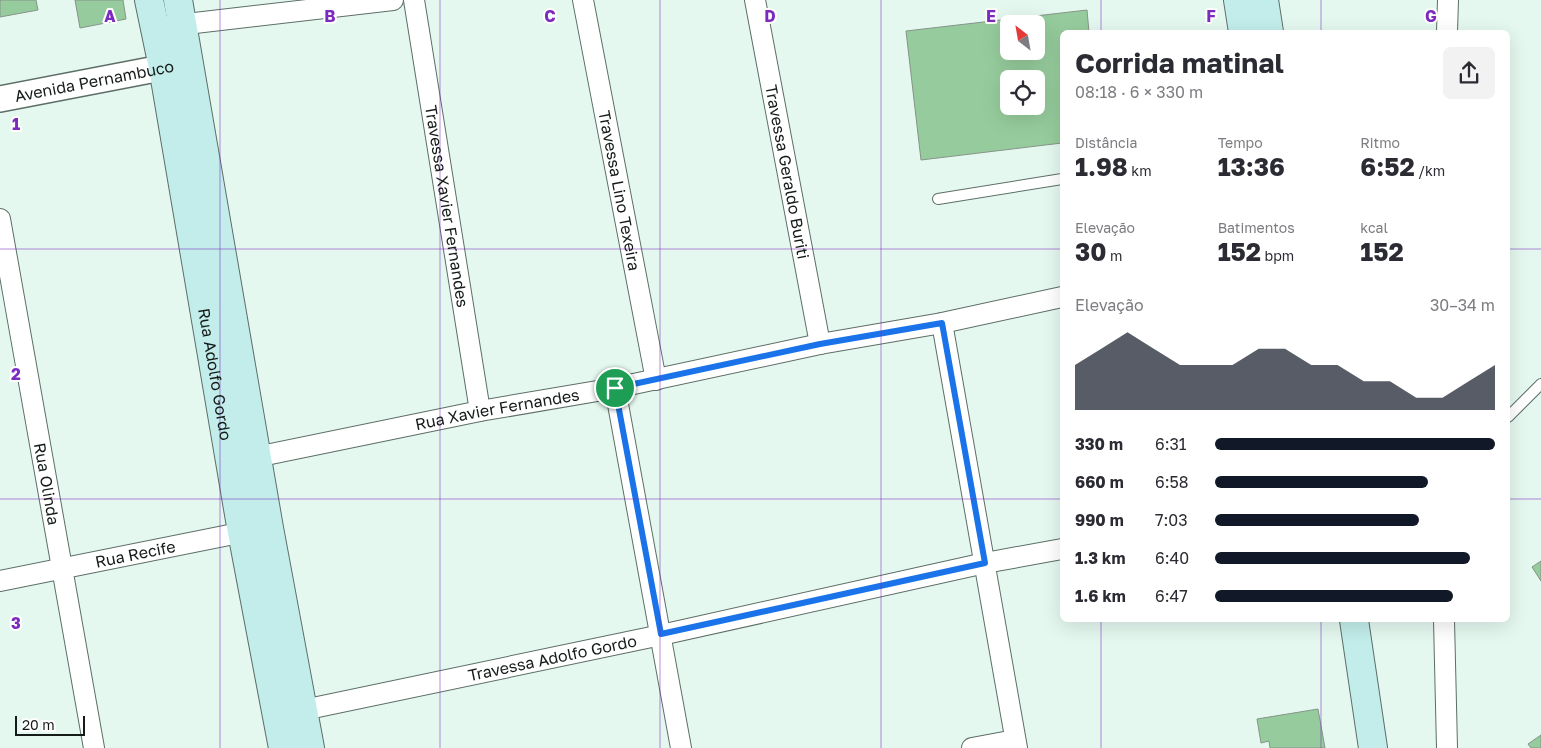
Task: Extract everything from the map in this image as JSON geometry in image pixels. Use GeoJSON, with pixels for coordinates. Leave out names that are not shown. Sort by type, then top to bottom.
{"type":"FeatureCollection","features":[{"type":"Feature","properties":{"kind":"main road","name":"Rua Adolfo Gordo"},"geometry":{"type":"LineString","coordinates":[[149,0],[155,28],[176,65],[269,528],[290,713],[283,748]]}},
{"type":"Feature","properties":{"kind":"main road"},"geometry":{"type":"LineString","coordinates":[[1238,0],[1243,30]]}},
{"type":"Feature","properties":{"kind":"main road"},"geometry":{"type":"LineString","coordinates":[[1264,0],[1269,30]]}},
{"type":"Feature","properties":{"kind":"main road","name":"Rua Adolfo Gordo"},"geometry":{"type":"LineString","coordinates":[[180,12],[176,65],[242,532],[290,713],[310,748]]}},
{"type":"Feature","properties":{"kind":"main road"},"geometry":{"type":"LineString","coordinates":[[1354,622],[1373,748]]}},
{"type":"Feature","properties":{"kind":"street"},"geometry":{"type":"LineString","coordinates":[[155,28],[180,12],[393,0]]}},
{"type":"Feature","properties":{"kind":"street","name":"Travessa Xavier Fernandes"},"geometry":{"type":"LineString","coordinates":[[414,0],[480,411]]}},
{"type":"Feature","properties":{"kind":"street","name":"Travessa Lino Texeira"},"geometry":{"type":"LineString","coordinates":[[583,0],[656,380]]}},
{"type":"Feature","properties":{"kind":"street","name":"Travessa Geraldo Buriti"},"geometry":{"type":"LineString","coordinates":[[755,0],[820,344]]}},
{"type":"Feature","properties":{"kind":"street"},"geometry":{"type":"LineString","coordinates":[[1447,30],[1448,0]]}},
{"type":"Feature","properties":{"kind":"street","name":"Avenida Pernambuco"},"geometry":{"type":"LineString","coordinates":[[0,99],[176,65]]}},
{"type":"Feature","properties":{"kind":"street","name":"Rua Olinda"},"geometry":{"type":"LineString","coordinates":[[0,219],[94,748]]}},
{"type":"Feature","properties":{"kind":"street","name":"Rua Xavier Fernandes"},"geometry":{"type":"LineString","coordinates":[[256,457],[480,411],[656,380],[820,344],[942,323],[1060,297]]}},
{"type":"Feature","properties":{"kind":"street"},"geometry":{"type":"LineString","coordinates":[[942,323],[1016,744],[972,748]]}},
{"type":"Feature","properties":{"kind":"street"},"geometry":{"type":"LineString","coordinates":[[615,388],[681,748]]}},
{"type":"Feature","properties":{"kind":"street","name":"Rua Recife"},"geometry":{"type":"LineString","coordinates":[[0,581],[269,528]]}},
{"type":"Feature","properties":{"kind":"street","name":"Travessa Adolfo Gordo"},"geometry":{"type":"LineString","coordinates":[[290,713],[985,563],[1060,549]]}},
{"type":"Feature","properties":{"kind":"street"},"geometry":{"type":"LineString","coordinates":[[1444,622],[1447,748]]}},
{"type":"Feature","properties":{"kind":"lane"},"geometry":{"type":"LineString","coordinates":[[938,199],[1060,179]]}},
{"type":"Feature","properties":{"kind":"lane"},"geometry":{"type":"LineString","coordinates":[[1510,415],[1541,384]]}},
{"type":"Feature","properties":{"kind":"building"},"geometry":{"type":"Polygon","coordinates":[[[0,0],[36,0],[38,10],[0,17],[0,0]]]}},
{"type":"Feature","properties":{"kind":"building"},"geometry":{"type":"Polygon","coordinates":[[[75,0],[123,0],[126,19],[80,28],[75,0]]]}},
{"type":"Feature","properties":{"kind":"building"},"geometry":{"type":"Polygon","coordinates":[[[1087,10],[1089,30],[1060,30],[1060,143],[921,160],[906,31],[1000,20],[1000,60],[1045,60],[1044,15],[1087,10]]]}},
{"type":"Feature","properties":{"kind":"building"},"geometry":{"type":"Polygon","coordinates":[[[1541,561],[1541,581],[1532,567],[1541,561]]]}},
{"type":"Feature","properties":{"kind":"building"},"geometry":{"type":"Polygon","coordinates":[[[1318,709],[1325,748],[1270,748],[1269,741],[1261,743],[1257,719],[1318,709]]]}},
{"type":"Feature","properties":{"kind":"building"},"geometry":{"type":"Polygon","coordinates":[[[1541,735],[1541,748],[1531,748],[1528,744],[1541,735]]]}},
{"type":"Feature","properties":{"kind":"route"},"geometry":{"type":"LineString","coordinates":[[942,323],[985,563],[661,634],[615,388],[820,344],[942,323]]}}]}
